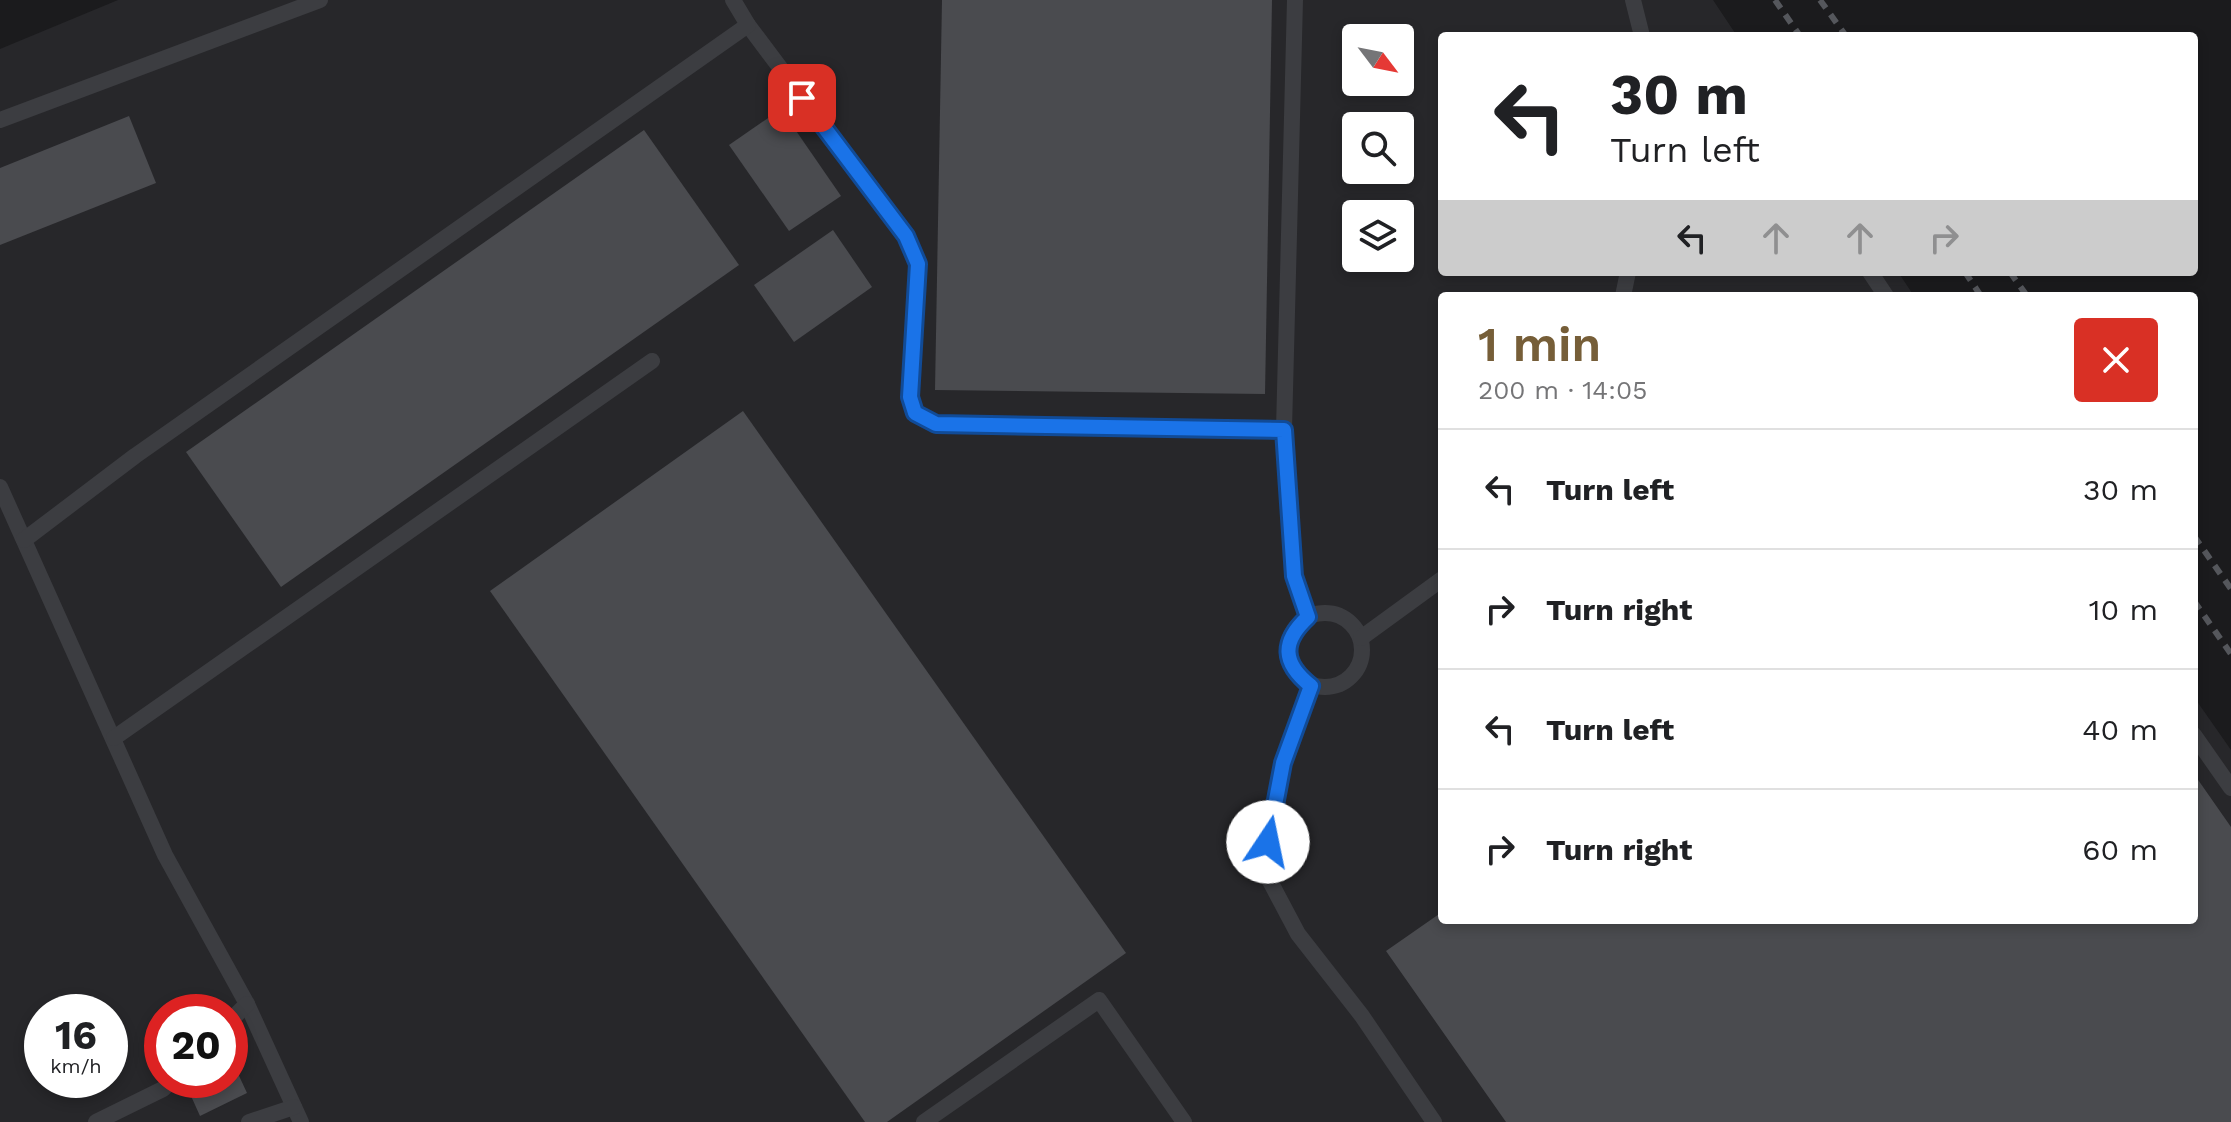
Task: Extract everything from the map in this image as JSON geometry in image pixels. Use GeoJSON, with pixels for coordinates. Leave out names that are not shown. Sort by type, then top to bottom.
{"type":"FeatureCollection","features":[{"type":"Feature","properties":{"kind":"lane"},"geometry":{"type":"LineString","coordinates":[[0,120],[320,0]]}},
{"type":"Feature","properties":{"kind":"lane"},"geometry":{"type":"LineString","coordinates":[[733,0],[748,25],[906,236],[918,264],[910,397],[915,413],[936,424],[1284,430]]}},
{"type":"Feature","properties":{"kind":"lane"},"geometry":{"type":"LineString","coordinates":[[1295,0],[1284,430],[1294,576],[1308,617]]}},
{"type":"Feature","properties":{"kind":"lane"},"geometry":{"type":"LineString","coordinates":[[1633,0],[1641,32]]}},
{"type":"Feature","properties":{"kind":"lane"},"geometry":{"type":"LineString","coordinates":[[24,540],[135,456],[748,25]]}},
{"type":"Feature","properties":{"kind":"lane"},"geometry":{"type":"LineString","coordinates":[[114,738],[652,361]]}},
{"type":"Feature","properties":{"kind":"lane"},"geometry":{"type":"LineString","coordinates":[[0,487],[165,855],[241,994]]}},
{"type":"Feature","properties":{"kind":"lane"},"geometry":{"type":"LineString","coordinates":[[1361,638],[1438,582]]}},
{"type":"Feature","properties":{"kind":"lane"},"geometry":{"type":"LineString","coordinates":[[1329,612],[1349,620],[1361,638],[1362,659],[1352,678],[1333,688],[1311,686],[1295,673],[1287,652],[1293,631],[1308,617],[1329,612]]}},
{"type":"Feature","properties":{"kind":"lane"},"geometry":{"type":"LineString","coordinates":[[1311,686],[1283,763],[1263,868],[1298,934],[1362,1016],[1434,1122]]}},
{"type":"Feature","properties":{"kind":"lane"},"geometry":{"type":"LineString","coordinates":[[2198,741],[2231,788]]}},
{"type":"Feature","properties":{"kind":"lane"},"geometry":{"type":"LineString","coordinates":[[924,1122],[1099,1000],[1184,1122]]}},
{"type":"Feature","properties":{"kind":"lane"},"geometry":{"type":"LineString","coordinates":[[248,1006],[298,1115],[249,1122]]}},
{"type":"Feature","properties":{"kind":"lane"},"geometry":{"type":"LineString","coordinates":[[96,1122],[145,1098]]}},
{"type":"Feature","properties":{"kind":"shaded area"},"geometry":{"type":"Polygon","coordinates":[[[118,0],[1713,0],[1734,32],[1438,32],[1438,276],[1901,276],[1911,292],[1438,292],[1438,924],[2198,924],[2198,703],[2231,750],[2231,1122],[0,1122],[0,49],[118,0]]]}},
{"type":"Feature","properties":{"kind":"building"},"geometry":{"type":"Polygon","coordinates":[[[942,0],[1272,0],[1265,394],[935,390],[942,0]]]}},
{"type":"Feature","properties":{"kind":"building"},"geometry":{"type":"Polygon","coordinates":[[[781,109],[841,196],[789,231],[729,145],[781,109]]]}},
{"type":"Feature","properties":{"kind":"building"},"geometry":{"type":"Polygon","coordinates":[[[129,116],[156,183],[0,245],[0,168],[129,116]]]}},
{"type":"Feature","properties":{"kind":"building"},"geometry":{"type":"Polygon","coordinates":[[[644,130],[739,265],[281,587],[186,452],[644,130]]]}},
{"type":"Feature","properties":{"kind":"building"},"geometry":{"type":"Polygon","coordinates":[[[833,230],[872,287],[794,342],[754,285],[833,230]]]}},
{"type":"Feature","properties":{"kind":"building"},"geometry":{"type":"Polygon","coordinates":[[[743,411],[1126,953],[887,1122],[865,1122],[490,591],[743,411]]]}},
{"type":"Feature","properties":{"kind":"building"},"geometry":{"type":"Polygon","coordinates":[[[2198,780],[2231,827],[2231,1122],[1506,1122],[1386,951],[1438,915],[1438,924],[2198,924],[2198,780]]]}},
{"type":"Feature","properties":{"kind":"building"},"geometry":{"type":"Polygon","coordinates":[[[192,1098],[237,1098],[200,1116],[192,1098]]]}},
{"type":"Feature","properties":{"kind":"railway"},"geometry":{"type":"LineString","coordinates":[[1775,0],[1797,32]]}},
{"type":"Feature","properties":{"kind":"railway"},"geometry":{"type":"LineString","coordinates":[[1820,0],[1843,32]]}},
{"type":"Feature","properties":{"kind":"railway"},"geometry":{"type":"LineString","coordinates":[[1968,276],[1978,292]]}},
{"type":"Feature","properties":{"kind":"railway"},"geometry":{"type":"LineString","coordinates":[[2013,276],[2024,292]]}},
{"type":"Feature","properties":{"kind":"railway"},"geometry":{"type":"LineString","coordinates":[[2198,542],[2231,589]]}},
{"type":"Feature","properties":{"kind":"railway"},"geometry":{"type":"LineString","coordinates":[[2198,607],[2231,654]]}},
{"type":"Feature","properties":{"kind":"route"},"geometry":{"type":"LineString","coordinates":[[802,98],[906,236],[918,264],[910,397],[915,413],[936,424],[1284,430],[1294,576],[1308,617],[1293,631],[1287,652],[1295,673],[1311,686],[1283,763],[1268,842]]}}]}
